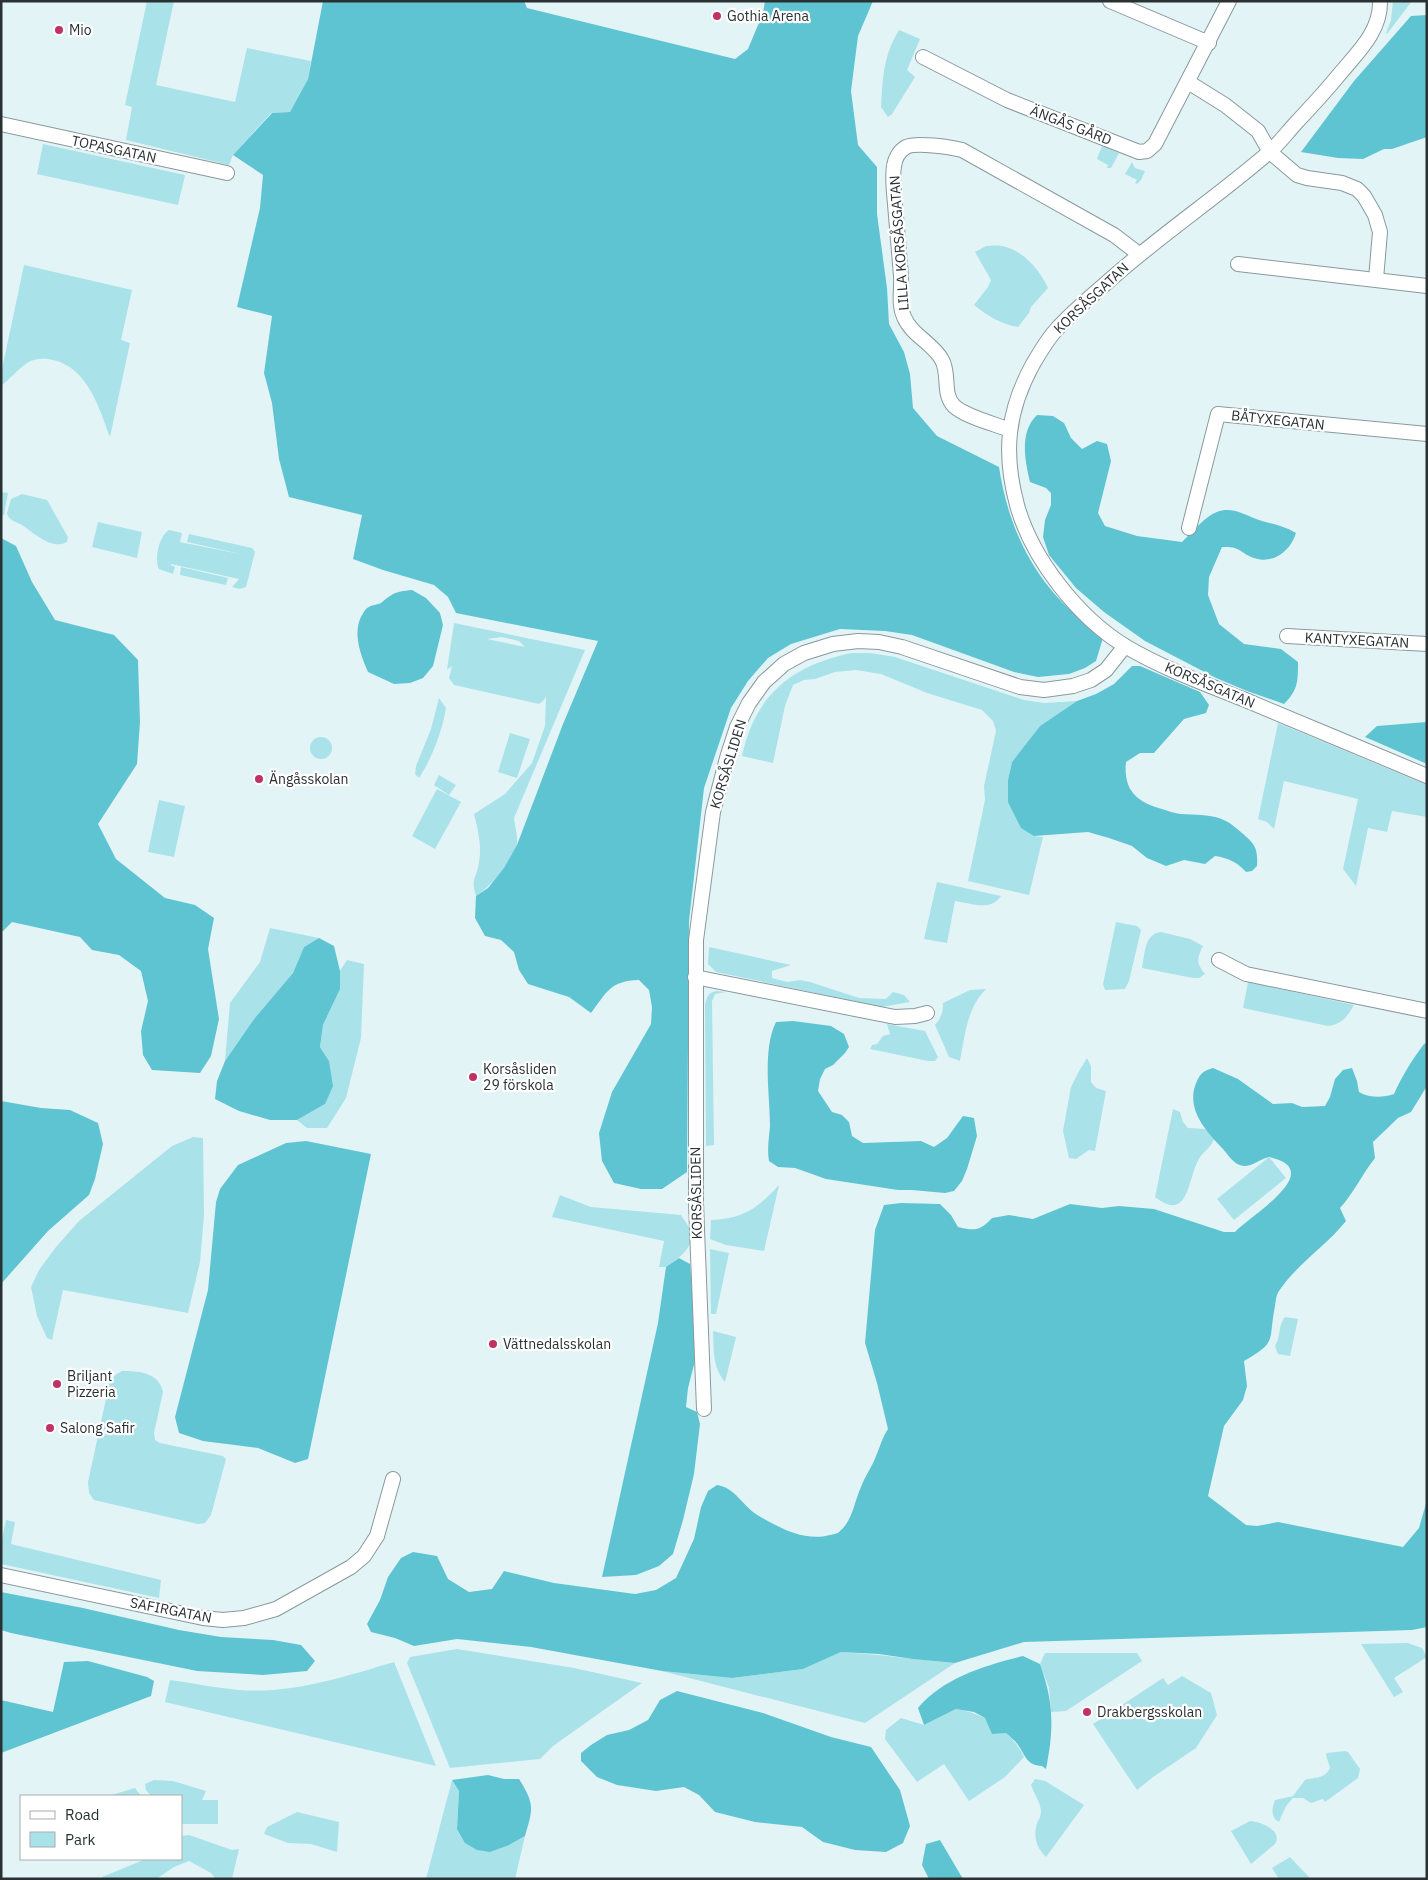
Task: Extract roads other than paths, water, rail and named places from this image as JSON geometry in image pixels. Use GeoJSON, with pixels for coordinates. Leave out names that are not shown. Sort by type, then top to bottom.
{"type":"FeatureCollection","features":[{"type":"Feature","properties":{"kind":"street"},"geometry":{"type":"LineString","coordinates":[[1110,1],[1208,43]]}},
{"type":"Feature","properties":{"kind":"street","name":"ÄNGÅS GÅRD"},"geometry":{"type":"LineString","coordinates":[[923,58],[1006,100],[1139,152],[1147,151],[1155,144],[1229,1]]}},
{"type":"Feature","properties":{"kind":"street","name":"KORSÅSGATAN"},"geometry":{"type":"LineString","coordinates":[[1380,1],[1380,11],[1371,36],[1335,80],[1270,152],[1139,254],[1074,311],[1044,345],[1027,375],[1013,409],[1009,461],[1013,489],[1023,524],[1038,555],[1062,590],[1097,625],[1125,646],[1183,675],[1427,776]]}},
{"type":"Feature","properties":{"kind":"street"},"geometry":{"type":"LineString","coordinates":[[1188,82],[1225,105],[1258,131],[1270,152],[1297,175],[1342,182],[1357,189],[1364,196],[1375,215],[1380,232],[1376,279]]}},
{"type":"Feature","properties":{"kind":"street","name":"TOPASGATAN"},"geometry":{"type":"LineString","coordinates":[[1,124],[227,173]]}},
{"type":"Feature","properties":{"kind":"street","name":"LILLA KORSÅSGATAN"},"geometry":{"type":"LineString","coordinates":[[1010,430],[965,413],[955,407],[949,399],[947,392],[942,360],[919,338],[904,318],[900,297],[901,279],[893,180],[896,158],[905,148],[912,145],[962,150],[1114,235],[1139,254]]}},
{"type":"Feature","properties":{"kind":"street"},"geometry":{"type":"LineString","coordinates":[[1238,264],[1427,286]]}},
{"type":"Feature","properties":{"kind":"street","name":"BÅTYXEGATAN"},"geometry":{"type":"LineString","coordinates":[[1189,528],[1218,414],[1427,434]]}},
{"type":"Feature","properties":{"kind":"street","name":"KANTYXEGATAN"},"geometry":{"type":"LineString","coordinates":[[1287,636],[1427,644]]}},
{"type":"Feature","properties":{"kind":"street","name":"KORSÅSLIDEN"},"geometry":{"type":"LineString","coordinates":[[704,1409],[696,1203],[696,940],[713,812],[721,777],[737,727],[749,703],[764,682],[784,664],[804,653],[833,644],[858,641],[879,642],[902,647],[1020,687],[1044,690],[1057,690],[1091,680],[1106,670],[1125,646]]}},
{"type":"Feature","properties":{"kind":"street"},"geometry":{"type":"LineString","coordinates":[[1219,960],[1246,974],[1427,1011]]}},
{"type":"Feature","properties":{"kind":"street"},"geometry":{"type":"LineString","coordinates":[[696,977],[895,1017],[927,1013]]}},
{"type":"Feature","properties":{"kind":"street","name":"SAFIRGATAN"},"geometry":{"type":"LineString","coordinates":[[1,1575],[203,1618],[223,1620],[244,1618],[276,1609],[351,1567],[364,1556],[377,1536],[393,1479]]}},
{"type":"Feature","properties":{"kind":"place","name":"Gothia Arena"},"geometry":{"type":"Point","coordinates":[717,16]}},
{"type":"Feature","properties":{"kind":"place","name":"Mio"},"geometry":{"type":"Point","coordinates":[59,30]}},
{"type":"Feature","properties":{"kind":"place","name":"Ängåsskolan"},"geometry":{"type":"Point","coordinates":[259,779]}},
{"type":"Feature","properties":{"kind":"place","name":"Korsåsliden 29 förskola"},"geometry":{"type":"Point","coordinates":[473,1077]}},
{"type":"Feature","properties":{"kind":"place","name":"Vättnedalsskolan"},"geometry":{"type":"Point","coordinates":[493,1344]}},
{"type":"Feature","properties":{"kind":"place","name":"Briljant Pizzeria"},"geometry":{"type":"Point","coordinates":[57,1384]}},
{"type":"Feature","properties":{"kind":"place","name":"Salong Safir"},"geometry":{"type":"Point","coordinates":[50,1428]}},
{"type":"Feature","properties":{"kind":"place","name":"Drakbergsskolan"},"geometry":{"type":"Point","coordinates":[1087,1712]}}]}
